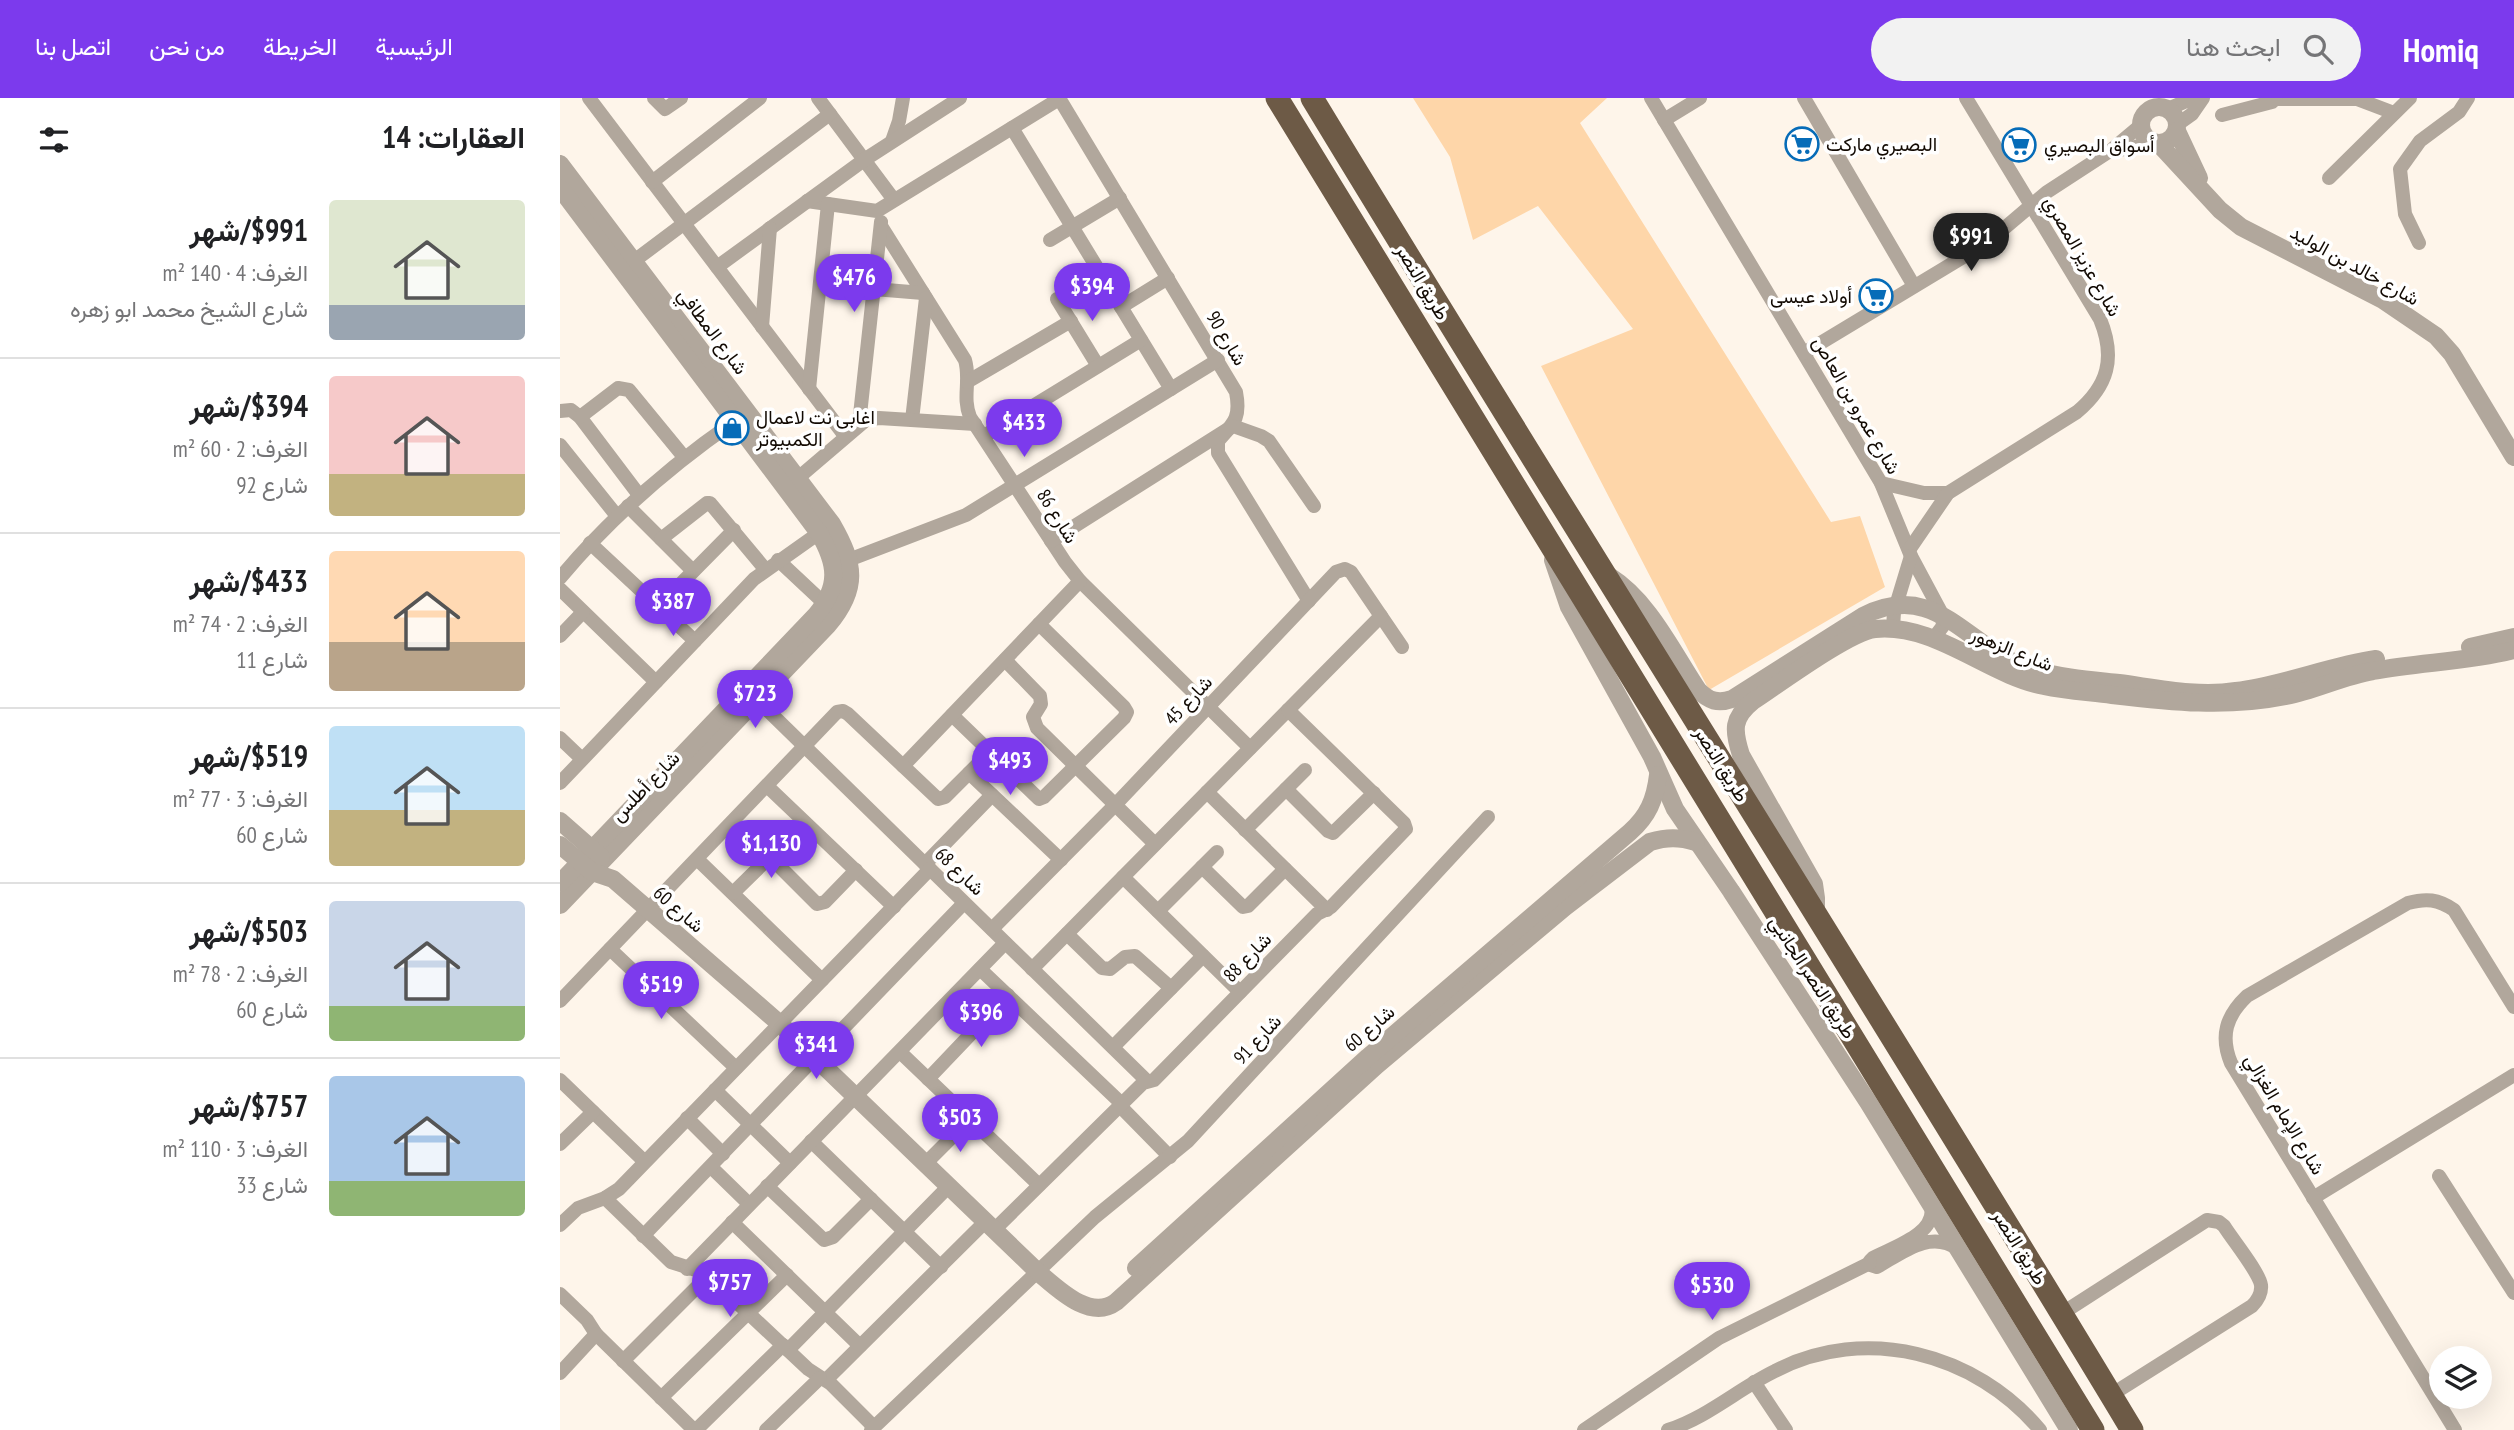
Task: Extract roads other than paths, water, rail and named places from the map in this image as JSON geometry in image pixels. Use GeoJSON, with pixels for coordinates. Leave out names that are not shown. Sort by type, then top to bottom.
{"type":"FeatureCollection","features":[{"type":"Feature","properties":{"kind":"highway","name":"طريق النصر"},"geometry":{"type":"LineString","coordinates":[[1277,98],[1545,537],[1878,1097],[2094,1430]]}},
{"type":"Feature","properties":{"kind":"highway","name":"طريق النصر"},"geometry":{"type":"LineString","coordinates":[[1312,98],[1467,355],[1816,915],[2132,1430]]}},
{"type":"Feature","properties":{"kind":"highway"},"geometry":{"type":"LineString","coordinates":[[1316,162],[1333,162],[1342,148]]}},
{"type":"Feature","properties":{"kind":"highway"},"geometry":{"type":"LineString","coordinates":[[1333,190],[1342,177],[1350,174],[1359,176]]}},
{"type":"Feature","properties":{"kind":"street"},"geometry":{"type":"LineString","coordinates":[[589,98],[845,436]]}},
{"type":"Feature","properties":{"kind":"street"},"geometry":{"type":"LineString","coordinates":[[654,98],[665,109],[681,98]]}},
{"type":"Feature","properties":{"kind":"street"},"geometry":{"type":"LineString","coordinates":[[818,98],[864,160],[889,204],[881,226],[859,424]]}},
{"type":"Feature","properties":{"kind":"street"},"geometry":{"type":"LineString","coordinates":[[892,141],[903,98]]}},
{"type":"Feature","properties":{"kind":"street"},"geometry":{"type":"LineString","coordinates":[[717,267],[864,160],[960,98]]}},
{"type":"Feature","properties":{"kind":"street"},"geometry":{"type":"LineString","coordinates":[[807,201],[874,211],[1059,98]]}},
{"type":"Feature","properties":{"kind":"street","name":"شارع 90"},"geometry":{"type":"LineString","coordinates":[[1059,98],[1236,392],[1238,403],[1233,426],[1218,441],[1218,453],[1308,601]]}},
{"type":"Feature","properties":{"kind":"street","name":"شارع عمرو بن العاص"},"geometry":{"type":"LineString","coordinates":[[1651,98],[1881,484],[1910,553],[1942,614]]}},
{"type":"Feature","properties":{"kind":"street"},"geometry":{"type":"LineString","coordinates":[[1664,120],[1700,98]]}},
{"type":"Feature","properties":{"kind":"street"},"geometry":{"type":"LineString","coordinates":[[1804,98],[1914,286]]}},
{"type":"Feature","properties":{"kind":"street","name":"شارع عزيز المصري"},"geometry":{"type":"LineString","coordinates":[[1910,553],[1948,492],[2077,412],[2094,398],[2103,383],[2107,342],[2100,319],[1966,98]]}},
{"type":"Feature","properties":{"kind":"street"},"geometry":{"type":"LineString","coordinates":[[2137,98],[2144,135],[2155,143]]}},
{"type":"Feature","properties":{"kind":"street"},"geometry":{"type":"LineString","coordinates":[[2168,114],[2193,98]]}},
{"type":"Feature","properties":{"kind":"street"},"geometry":{"type":"LineString","coordinates":[[1804,353],[1988,242],[2061,181],[2110,151],[2141,122],[2150,109],[2168,114],[2192,114],[2203,98]]}},
{"type":"Feature","properties":{"kind":"street"},"geometry":{"type":"LineString","coordinates":[[2329,177],[2410,98]]}},
{"type":"Feature","properties":{"kind":"street"},"geometry":{"type":"LineString","coordinates":[[2419,243],[2405,214],[2400,169],[2420,141],[2459,112],[2468,98]]}},
{"type":"Feature","properties":{"kind":"street"},"geometry":{"type":"LineString","coordinates":[[2222,115],[2276,99],[2357,99],[2394,113]]}},
{"type":"Feature","properties":{"kind":"street"},"geometry":{"type":"LineString","coordinates":[[652,182],[755,100]]}},
{"type":"Feature","properties":{"kind":"street"},"geometry":{"type":"LineString","coordinates":[[628,266],[830,114]]}},
{"type":"Feature","properties":{"kind":"street"},"geometry":{"type":"LineString","coordinates":[[2110,151],[2171,139],[2168,114]]}},
{"type":"Feature","properties":{"kind":"street","name":"شارع خالد بن الوليد"},"geometry":{"type":"LineString","coordinates":[[2168,114],[2208,194]]}},
{"type":"Feature","properties":{"kind":"street"},"geometry":{"type":"LineString","coordinates":[[1012,128],[1171,389]]}},
{"type":"Feature","properties":{"kind":"street","name":"شارع خالد بن الوليد"},"geometry":{"type":"LineString","coordinates":[[2155,143],[2241,227],[2383,300],[2435,336],[2452,354],[2514,457]]}},
{"type":"Feature","properties":{"kind":"street","name":"شارع المطافي"},"geometry":{"type":"LineString","coordinates":[[560,164],[736,421],[825,528]]}},
{"type":"Feature","properties":{"kind":"street","name":"شارع المطافي"},"geometry":{"type":"LineString","coordinates":[[560,188],[628,266],[798,478],[825,528]]}},
{"type":"Feature","properties":{"kind":"street"},"geometry":{"type":"LineString","coordinates":[[1051,240],[1120,198]]}},
{"type":"Feature","properties":{"kind":"street"},"geometry":{"type":"LineString","coordinates":[[809,389],[828,204]]}},
{"type":"Feature","properties":{"kind":"street","name":"شارع 86"},"geometry":{"type":"LineString","coordinates":[[881,226],[965,360],[966,408],[1051,541],[1080,581],[1250,748]]}},
{"type":"Feature","properties":{"kind":"street"},"geometry":{"type":"LineString","coordinates":[[762,327],[770,228]]}},
{"type":"Feature","properties":{"kind":"street"},"geometry":{"type":"LineString","coordinates":[[1121,307],[1168,278]]}},
{"type":"Feature","properties":{"kind":"street"},"geometry":{"type":"LineString","coordinates":[[874,289],[925,295],[912,420]]}},
{"type":"Feature","properties":{"kind":"street"},"geometry":{"type":"LineString","coordinates":[[1057,299],[1098,366]]}},
{"type":"Feature","properties":{"kind":"street"},"geometry":{"type":"LineString","coordinates":[[967,382],[1071,321]]}},
{"type":"Feature","properties":{"kind":"street"},"geometry":{"type":"LineString","coordinates":[[798,478],[859,424],[879,418],[980,430],[1141,340]]}},
{"type":"Feature","properties":{"kind":"street"},"geometry":{"type":"LineString","coordinates":[[841,562],[959,518],[1218,360]]}},
{"type":"Feature","properties":{"kind":"street"},"geometry":{"type":"LineString","coordinates":[[580,417],[618,388],[629,390],[684,457]]}},
{"type":"Feature","properties":{"kind":"street"},"geometry":{"type":"LineString","coordinates":[[560,411],[571,410],[580,417],[639,495]]}},
{"type":"Feature","properties":{"kind":"street"},"geometry":{"type":"LineString","coordinates":[[656,682],[583,612],[561,579],[590,543],[639,495],[684,457],[736,421]]}},
{"type":"Feature","properties":{"kind":"street"},"geometry":{"type":"LineString","coordinates":[[1051,541],[1233,426],[1253,432],[1269,441],[1314,506]]}},
{"type":"Feature","properties":{"kind":"street"},"geometry":{"type":"LineString","coordinates":[[560,445],[617,516]]}},
{"type":"Feature","properties":{"kind":"street"},"geometry":{"type":"LineString","coordinates":[[1881,484],[1924,493],[1948,492]]}},
{"type":"Feature","properties":{"kind":"street"},"geometry":{"type":"LineString","coordinates":[[661,539],[708,503],[712,504],[765,569]]}},
{"type":"Feature","properties":{"kind":"street"},"geometry":{"type":"LineString","coordinates":[[628,506],[693,571]]}},
{"type":"Feature","properties":{"kind":"street"},"geometry":{"type":"LineString","coordinates":[[560,783],[765,569],[825,528]]}},
{"type":"Feature","properties":{"kind":"street","name":"شارع أطلس"},"geometry":{"type":"LineString","coordinates":[[560,905],[592,861],[752,695],[840,609],[850,582],[841,562],[830,552],[825,528]]}},
{"type":"Feature","properties":{"kind":"street"},"geometry":{"type":"LineString","coordinates":[[658,607],[734,530]]}},
{"type":"Feature","properties":{"kind":"street","name":"طريق النصر الجانبي"},"geometry":{"type":"LineString","coordinates":[[1545,537],[1569,607],[1652,757],[1675,809],[1878,1097],[1930,1203],[2069,1430]]}},
{"type":"Feature","properties":{"kind":"street"},"geometry":{"type":"LineString","coordinates":[[590,543],[695,641]]}},
{"type":"Feature","properties":{"kind":"street"},"geometry":{"type":"LineString","coordinates":[[1893,628],[1896,605],[1910,553]]}},
{"type":"Feature","properties":{"kind":"street"},"geometry":{"type":"LineString","coordinates":[[778,561],[825,604]]}},
{"type":"Feature","properties":{"kind":"street","name":"شارع أطلس"},"geometry":{"type":"LineString","coordinates":[[752,695],[825,604],[841,562]]}},
{"type":"Feature","properties":{"kind":"street","name":"شارع 45"},"geometry":{"type":"LineString","coordinates":[[992,929],[1115,805],[1336,572],[1345,569],[1353,574],[1402,647]]}},
{"type":"Feature","properties":{"kind":"street","name":"شارع الزهور"},"geometry":{"type":"LineString","coordinates":[[1604,573],[1643,606],[1698,690],[1705,697],[1718,702],[1732,699],[1863,616],[1882,607],[1896,605],[1916,605],[1942,614],[1995,653],[2033,670],[2201,692],[2234,692],[2297,680],[2361,661],[2447,650],[2514,637]]}},
{"type":"Feature","properties":{"kind":"street"},"geometry":{"type":"LineString","coordinates":[[903,766],[1080,581]]}},
{"type":"Feature","properties":{"kind":"street"},"geometry":{"type":"LineString","coordinates":[[560,636],[583,612]]}},
{"type":"Feature","properties":{"kind":"street"},"geometry":{"type":"LineString","coordinates":[[1933,639],[1943,626],[1942,614]]}},
{"type":"Feature","properties":{"kind":"street"},"geometry":{"type":"LineString","coordinates":[[1032,969],[1381,616]]}},
{"type":"Feature","properties":{"kind":"street"},"geometry":{"type":"LineString","coordinates":[[952,715],[1039,799],[1124,718],[1126,709],[1039,624]]}},
{"type":"Feature","properties":{"kind":"street","name":"شارع الزهور"},"geometry":{"type":"LineString","coordinates":[[1816,915],[1814,884],[1741,755],[1735,732],[1736,723],[1739,714],[1753,701],[1865,631],[1893,628],[1933,639],[2007,674],[2040,685],[2210,705],[2286,696],[2370,671],[2451,662],[2514,650]]}},
{"type":"Feature","properties":{"kind":"street"},"geometry":{"type":"LineString","coordinates":[[1004,660],[1040,696],[1041,704],[1034,713],[1034,725],[1155,844]]}},
{"type":"Feature","properties":{"kind":"street","name":"شارع 68"},"geometry":{"type":"LineString","coordinates":[[752,695],[1147,1081]]}},
{"type":"Feature","properties":{"kind":"street","name":"شارع 88"},"geometry":{"type":"LineString","coordinates":[[766,1430],[860,1346],[941,1267],[1039,1185],[1147,1081],[1154,1080],[1317,914],[1327,910],[1406,829],[1406,825],[1288,710]]}},
{"type":"Feature","properties":{"kind":"street"},"geometry":{"type":"LineString","coordinates":[[560,1001],[837,712],[843,711],[941,799],[990,752]]}},
{"type":"Feature","properties":{"kind":"street"},"geometry":{"type":"LineString","coordinates":[[560,738],[582,760]]}},
{"type":"Feature","properties":{"kind":"street"},"geometry":{"type":"LineString","coordinates":[[1245,830],[1305,770]]}},
{"type":"Feature","properties":{"kind":"street"},"geometry":{"type":"LineString","coordinates":[[969,773],[1061,860]]}},
{"type":"Feature","properties":{"kind":"street","name":"شارع 60"},"geometry":{"type":"LineString","coordinates":[[592,861],[779,1023],[1039,1273],[1071,1298],[1092,1308],[1109,1307],[1341,1089],[1560,902],[1642,821],[1654,799],[1658,774]]}},
{"type":"Feature","properties":{"kind":"street"},"geometry":{"type":"LineString","coordinates":[[767,786],[894,907]]}},
{"type":"Feature","properties":{"kind":"street"},"geometry":{"type":"LineString","coordinates":[[1286,789],[1333,833],[1374,793]]}},
{"type":"Feature","properties":{"kind":"street"},"geometry":{"type":"LineString","coordinates":[[1207,792],[1327,910]]}},
{"type":"Feature","properties":{"kind":"street"},"geometry":{"type":"LineString","coordinates":[[560,1225],[578,1208],[605,1198],[619,1189],[894,907],[992,795]]}},
{"type":"Feature","properties":{"kind":"street","name":"شارع 91"},"geometry":{"type":"LineString","coordinates":[[872,1429],[1095,1217],[1170,1157],[1489,817]]}},
{"type":"Feature","properties":{"kind":"street"},"geometry":{"type":"LineString","coordinates":[[560,821],[592,861]]}},
{"type":"Feature","properties":{"kind":"street","name":"شارع 60"},"geometry":{"type":"LineString","coordinates":[[1560,902],[1650,842],[1674,838],[1696,842]]}},
{"type":"Feature","properties":{"kind":"street"},"geometry":{"type":"LineString","coordinates":[[733,893],[785,842]]}},
{"type":"Feature","properties":{"kind":"street"},"geometry":{"type":"LineString","coordinates":[[560,845],[592,861]]}},
{"type":"Feature","properties":{"kind":"street"},"geometry":{"type":"LineString","coordinates":[[1158,911],[1217,852]]}},
{"type":"Feature","properties":{"kind":"street"},"geometry":{"type":"LineString","coordinates":[[770,857],[817,904],[825,902],[856,870]]}},
{"type":"Feature","properties":{"kind":"street"},"geometry":{"type":"LineString","coordinates":[[697,859],[822,980]]}},
{"type":"Feature","properties":{"kind":"street","name":"شارع أطلس"},"geometry":{"type":"LineString","coordinates":[[560,883],[592,861]]}},
{"type":"Feature","properties":{"kind":"street"},"geometry":{"type":"LineString","coordinates":[[1202,867],[1243,907],[1248,906],[1285,869]]}},
{"type":"Feature","properties":{"kind":"street"},"geometry":{"type":"LineString","coordinates":[[1123,877],[1240,992]]}},
{"type":"Feature","properties":{"kind":"street","name":"شارع الإمام الغزالي"},"geometry":{"type":"LineString","coordinates":[[2455,1430],[2231,1063],[2225,1049],[2224,1034],[2228,1019],[2247,996],[2408,903],[2420,900],[2432,900],[2454,910],[2514,1007]]}},
{"type":"Feature","properties":{"kind":"street"},"geometry":{"type":"LineString","coordinates":[[643,1236],[964,902]]}},
{"type":"Feature","properties":{"kind":"street"},"geometry":{"type":"LineString","coordinates":[[1067,934],[1102,968],[1110,969],[1125,957],[1135,956],[1171,988]]}},
{"type":"Feature","properties":{"kind":"street"},"geometry":{"type":"LineString","coordinates":[[687,1269],[1005,943]]}},
{"type":"Feature","properties":{"kind":"street"},"geometry":{"type":"LineString","coordinates":[[610,949],[736,1068]]}},
{"type":"Feature","properties":{"kind":"street"},"geometry":{"type":"LineString","coordinates":[[1113,1047],[1203,956]]}},
{"type":"Feature","properties":{"kind":"street"},"geometry":{"type":"LineString","coordinates":[[981,969],[1121,1105],[1170,1157]]}},
{"type":"Feature","properties":{"kind":"street"},"geometry":{"type":"LineString","coordinates":[[928,1079],[1008,995]]}},
{"type":"Feature","properties":{"kind":"street"},"geometry":{"type":"LineString","coordinates":[[900,1052],[1039,1185]]}},
{"type":"Feature","properties":{"kind":"street"},"geometry":{"type":"LineString","coordinates":[[2313,1198],[2514,1075]]}},
{"type":"Feature","properties":{"kind":"street"},"geometry":{"type":"LineString","coordinates":[[560,1080],[644,1161]]}},
{"type":"Feature","properties":{"kind":"street"},"geometry":{"type":"LineString","coordinates":[[715,1090],[790,1163]]}},
{"type":"Feature","properties":{"kind":"street"},"geometry":{"type":"LineString","coordinates":[[560,1144],[593,1112]]}},
{"type":"Feature","properties":{"kind":"street"},"geometry":{"type":"LineString","coordinates":[[687,1118],[723,1154]]}},
{"type":"Feature","properties":{"kind":"street"},"geometry":{"type":"LineString","coordinates":[[925,1164],[970,1119]]}},
{"type":"Feature","properties":{"kind":"street"},"geometry":{"type":"LineString","coordinates":[[811,1141],[941,1267]]}},
{"type":"Feature","properties":{"kind":"street"},"geometry":{"type":"LineString","coordinates":[[710,1167],[749,1204]]}},
{"type":"Feature","properties":{"kind":"street"},"geometry":{"type":"LineString","coordinates":[[2439,1176],[2514,1293]]}},
{"type":"Feature","properties":{"kind":"street"},"geometry":{"type":"LineString","coordinates":[[767,1186],[824,1240],[833,1237],[871,1199]]}},
{"type":"Feature","properties":{"kind":"street"},"geometry":{"type":"LineString","coordinates":[[560,1294],[587,1320],[596,1334],[695,1430],[825,1312],[948,1186]]}},
{"type":"Feature","properties":{"kind":"street"},"geometry":{"type":"LineString","coordinates":[[605,1198],[671,1262],[708,1276],[785,1348],[823,1379],[872,1429]]}},
{"type":"Feature","properties":{"kind":"street"},"geometry":{"type":"LineString","coordinates":[[1924,1236],[1931,1220],[1930,1203]]}},
{"type":"Feature","properties":{"kind":"street"},"geometry":{"type":"LineString","coordinates":[[2061,1314],[2207,1220],[2219,1222],[2224,1226],[2259,1278],[2260,1296],[2252,1306],[2111,1395]]}},
{"type":"Feature","properties":{"kind":"street"},"geometry":{"type":"LineString","coordinates":[[732,1222],[860,1346]]}},
{"type":"Feature","properties":{"kind":"street"},"geometry":{"type":"LineString","coordinates":[[1584,1430],[1719,1338],[1870,1263],[1873,1258],[1924,1236],[1947,1242],[1958,1249]]}},
{"type":"Feature","properties":{"kind":"street"},"geometry":{"type":"LineString","coordinates":[[661,1398],[787,1275]]}},
{"type":"Feature","properties":{"kind":"street"},"geometry":{"type":"LineString","coordinates":[[623,1361],[708,1276]]}},
{"type":"Feature","properties":{"kind":"street"},"geometry":{"type":"LineString","coordinates":[[561,1369],[596,1334]]}},
{"type":"Feature","properties":{"kind":"street"},"geometry":{"type":"LineString","coordinates":[[1668,1430],[1712,1411],[1754,1382],[1796,1362],[1832,1352],[1868,1348],[1915,1353],[1939,1359],[1975,1376],[2008,1399],[2040,1430]]}},
{"type":"Feature","properties":{"kind":"street"},"geometry":{"type":"LineString","coordinates":[[1754,1382],[1786,1430]]}},
{"type":"Feature","properties":{"kind":"place","name":"البصيري ماركت"},"geometry":{"type":"Point","coordinates":[1802,144]}},
{"type":"Feature","properties":{"kind":"place","name":"أسواق البصيري"},"geometry":{"type":"Point","coordinates":[2019,145]}},
{"type":"Feature","properties":{"kind":"place","name":"أولاد عيسى"},"geometry":{"type":"Point","coordinates":[1876,296]}},
{"type":"Feature","properties":{"kind":"place","name":"اغابى نت لاعمال الكمبيوتر"},"geometry":{"type":"Point","coordinates":[732,428]}}]}
